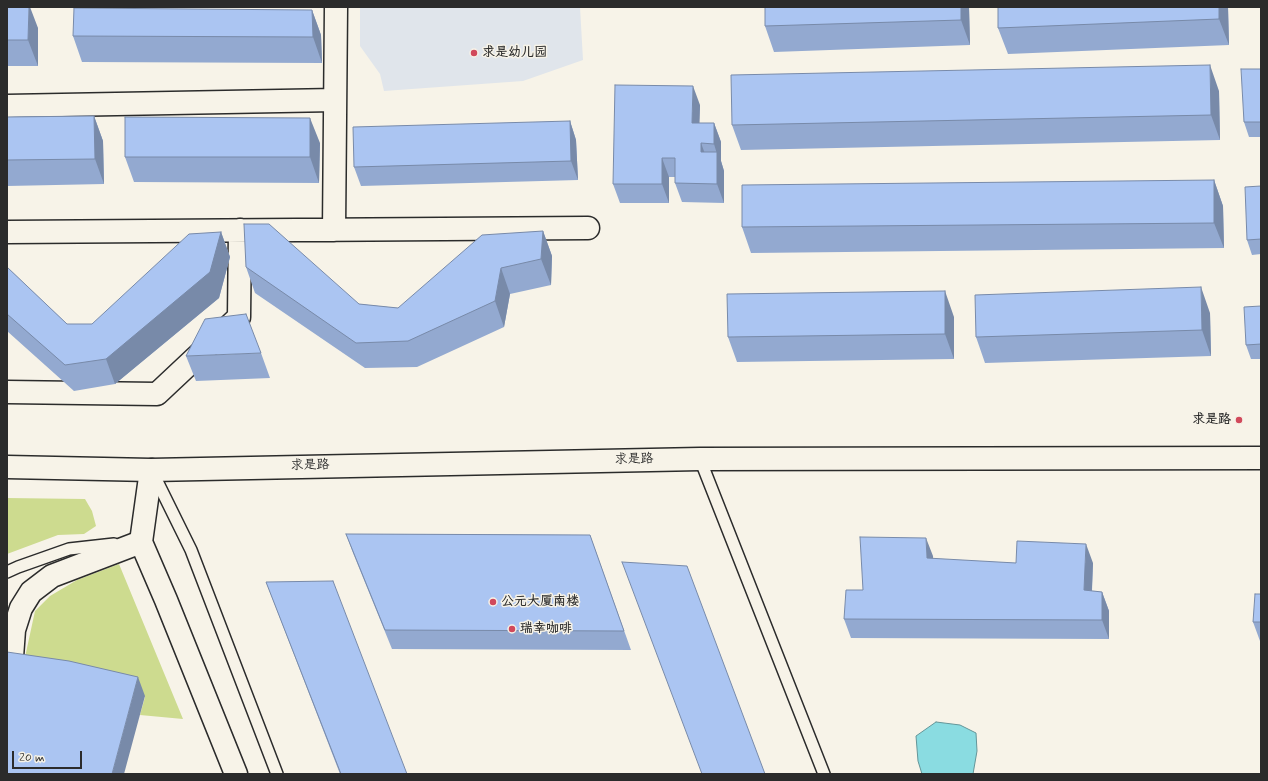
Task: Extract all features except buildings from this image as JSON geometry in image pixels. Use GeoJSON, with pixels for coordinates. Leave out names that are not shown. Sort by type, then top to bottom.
{"type":"FeatureCollection","features":[{"type":"Feature","properties":{"kind":"street"},"geometry":{"type":"LineString","coordinates":[[334,230],[336,7]]}},
{"type":"Feature","properties":{"kind":"street"},"geometry":{"type":"LineString","coordinates":[[7,106],[335,100]]}},
{"type":"Feature","properties":{"kind":"street"},"geometry":{"type":"LineString","coordinates":[[7,232],[588,228]]}},
{"type":"Feature","properties":{"kind":"street"},"geometry":{"type":"LineString","coordinates":[[7,392],[156,394],[239,317],[240,230]]}},
{"type":"Feature","properties":{"kind":"street","name":"求是路"},"geometry":{"type":"LineString","coordinates":[[7,467],[151,470],[700,459],[1261,458]]}},
{"type":"Feature","properties":{"kind":"street"},"geometry":{"type":"LineString","coordinates":[[151,470],[141,542],[236,774]]}},
{"type":"Feature","properties":{"kind":"street"},"geometry":{"type":"LineString","coordinates":[[13,689],[12,656],[14,630],[21,608],[31,592],[52,576],[141,542]]}},
{"type":"Feature","properties":{"kind":"lane"},"geometry":{"type":"LineString","coordinates":[[700,459],[824,774]]}},
{"type":"Feature","properties":{"kind":"lane"},"geometry":{"type":"LineString","coordinates":[[151,470],[191,550],[277,774]]}},
{"type":"Feature","properties":{"kind":"lane"},"geometry":{"type":"LineString","coordinates":[[7,572],[18,566],[69,549],[141,542]]}},
{"type":"Feature","properties":{"kind":"shaded area","name":"求是幼儿园"},"geometry":{"type":"Polygon","coordinates":[[[360,7],[580,7],[583,60],[523,81],[384,91],[380,74],[360,46],[360,7]]]}},
{"type":"Feature","properties":{"kind":"green space"},"geometry":{"type":"Polygon","coordinates":[[[7,498],[85,499],[92,511],[96,526],[84,534],[58,535],[7,554],[7,498]]]}},
{"type":"Feature","properties":{"kind":"green space"},"geometry":{"type":"Polygon","coordinates":[[[119,564],[183,719],[140,715],[145,697],[22,671],[35,611],[50,596],[77,580],[119,564]]]}},
{"type":"Feature","properties":{"kind":"water"},"geometry":{"type":"Polygon","coordinates":[[[936,722],[960,725],[976,733],[977,751],[973,774],[922,774],[918,761],[916,736],[936,722]]]}},
{"type":"Feature","properties":{"kind":"place","name":"求是幼儿园"},"geometry":{"type":"Point","coordinates":[474,53]}},
{"type":"Feature","properties":{"kind":"place","name":"求是路"},"geometry":{"type":"Point","coordinates":[1239,420]}},
{"type":"Feature","properties":{"kind":"place","name":"公元大厦南楼"},"geometry":{"type":"Point","coordinates":[493,602]}},
{"type":"Feature","properties":{"kind":"place","name":"瑞幸咖啡"},"geometry":{"type":"Point","coordinates":[512,629]}}]}
